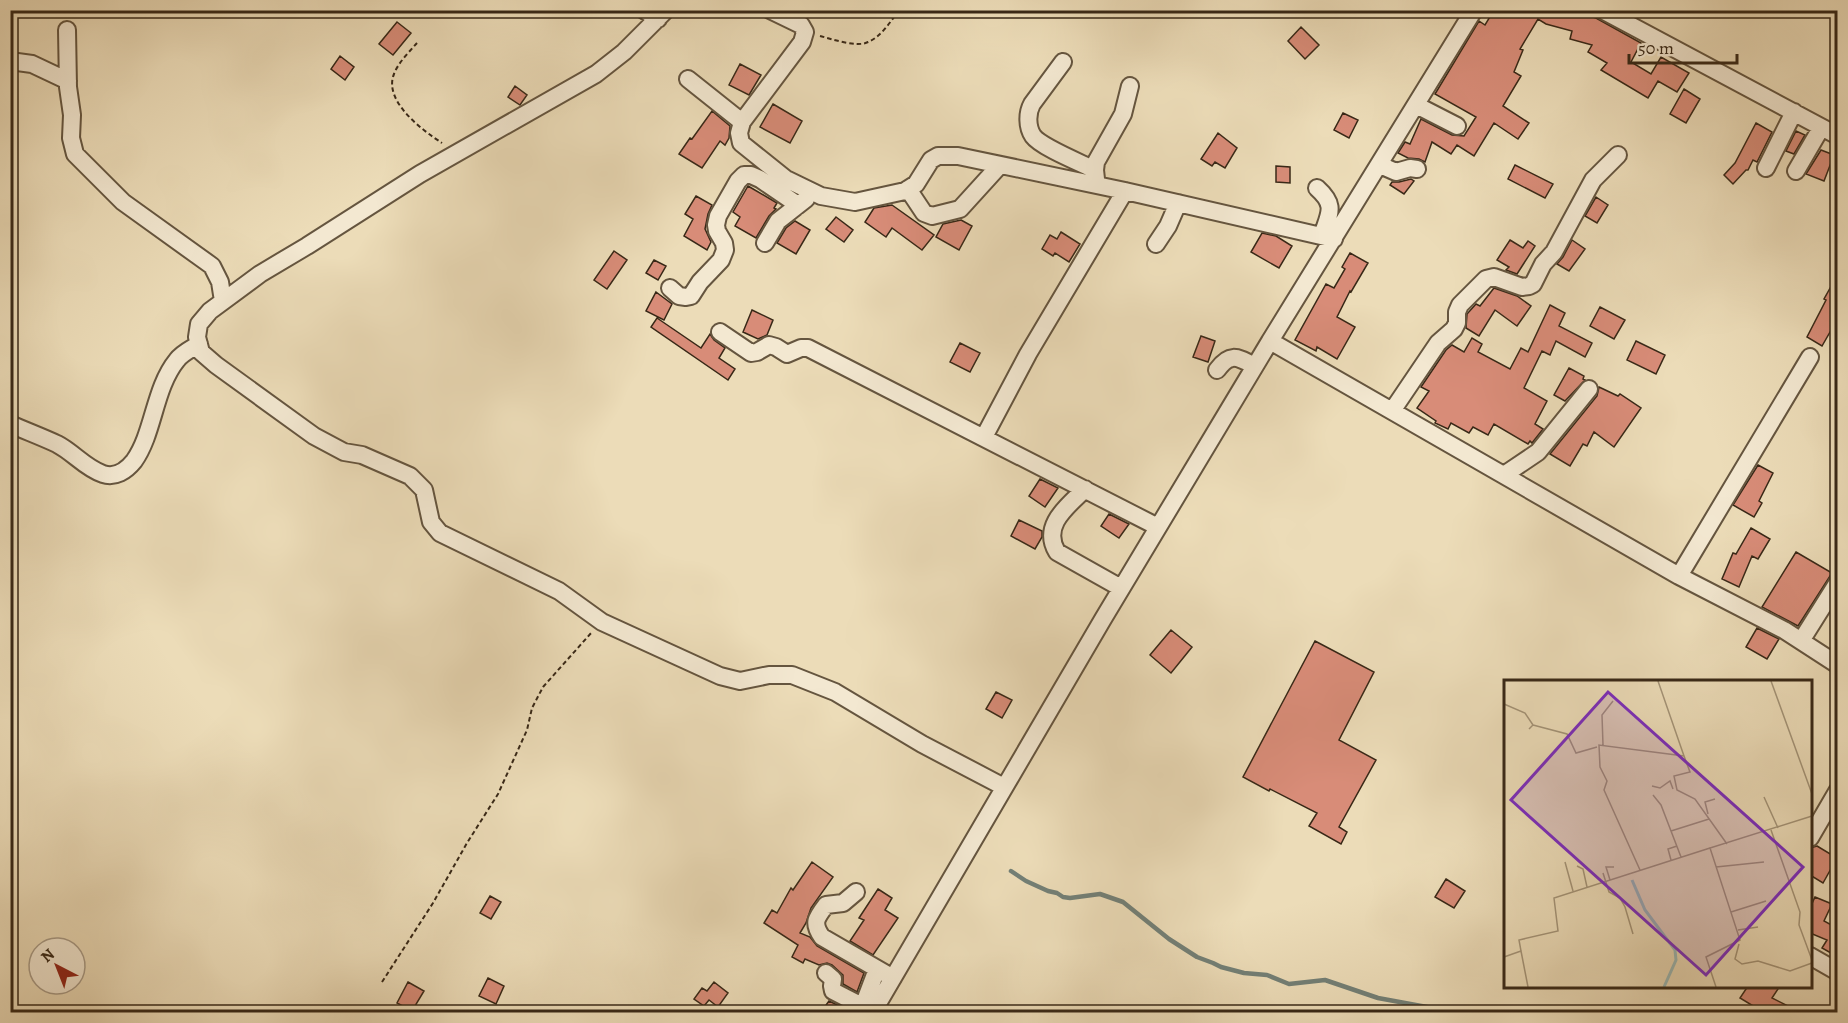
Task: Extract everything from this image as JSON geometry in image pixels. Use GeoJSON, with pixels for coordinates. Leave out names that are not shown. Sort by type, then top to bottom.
{"type":"FeatureCollection","features":[{"type":"Feature","properties":{"kind":"street"},"geometry":{"type":"LineString","coordinates":[[770,10],[801,25],[805,33],[802,42],[742,122],[739,133],[741,143],[786,178],[813,192],[821,196],[855,202],[904,191],[916,184],[932,160],[938,156],[958,156],[1000,165],[1096,177]]}},
{"type":"Feature","properties":{"kind":"street"},"geometry":{"type":"LineString","coordinates":[[871,1011],[893,978],[1121,588],[1270,341],[1328,238],[1380,165],[1474,10]]}},
{"type":"Feature","properties":{"kind":"street"},"geometry":{"type":"LineString","coordinates":[[1602,10],[1838,136]]}},
{"type":"Feature","properties":{"kind":"street"},"geometry":{"type":"LineString","coordinates":[[656,13],[624,52],[596,74],[420,174],[260,274],[223,301],[199,324],[197,337],[201,352],[314,436],[344,452],[362,455],[410,476],[423,490],[431,522],[440,533],[559,591],[602,622],[720,676],[740,681],[769,675],[792,675],[835,692],[922,744],[1004,787]]}},
{"type":"Feature","properties":{"kind":"street"},"geometry":{"type":"LineString","coordinates":[[67,30],[68,81],[72,115],[71,146],[75,154],[123,202],[212,266],[220,282],[223,301]]}},
{"type":"Feature","properties":{"kind":"street"},"geometry":{"type":"LineString","coordinates":[[10,61],[32,64],[68,81]]}},
{"type":"Feature","properties":{"kind":"street"},"geometry":{"type":"LineString","coordinates":[[1063,62],[1028,112],[1033,135],[1043,144],[1096,177],[1125,191],[1328,238]]}},
{"type":"Feature","properties":{"kind":"street"},"geometry":{"type":"LineString","coordinates":[[688,79],[742,122]]}},
{"type":"Feature","properties":{"kind":"street"},"geometry":{"type":"LineString","coordinates":[[1096,177],[1096,162],[1123,114],[1130,86]]}},
{"type":"Feature","properties":{"kind":"street"},"geometry":{"type":"LineString","coordinates":[[1416,105],[1457,126]]}},
{"type":"Feature","properties":{"kind":"street"},"geometry":{"type":"LineString","coordinates":[[1766,168],[1794,112]]}},
{"type":"Feature","properties":{"kind":"street"},"geometry":{"type":"LineString","coordinates":[[1796,171],[1821,128]]}},
{"type":"Feature","properties":{"kind":"street"},"geometry":{"type":"LineString","coordinates":[[1392,411],[1438,343],[1454,329],[1460,305],[1486,279],[1494,277],[1522,286],[1533,284],[1543,264],[1554,252],[1593,180],[1618,155]]}},
{"type":"Feature","properties":{"kind":"street"},"geometry":{"type":"LineString","coordinates":[[908,189],[924,213],[932,216],[954,212],[960,209],[1000,165]]}},
{"type":"Feature","properties":{"kind":"street"},"geometry":{"type":"LineString","coordinates":[[1380,165],[1396,172],[1410,168],[1417,169]]}},
{"type":"Feature","properties":{"kind":"street"},"geometry":{"type":"LineString","coordinates":[[670,288],[679,296],[691,296],[700,282],[721,260],[725,250],[717,231],[718,216],[738,181],[744,175],[760,179],[798,205]]}},
{"type":"Feature","properties":{"kind":"street"},"geometry":{"type":"LineString","coordinates":[[1317,188],[1329,200],[1328,238]]}},
{"type":"Feature","properties":{"kind":"street"},"geometry":{"type":"LineString","coordinates":[[984,437],[1028,354],[1125,191]]}},
{"type":"Feature","properties":{"kind":"street"},"geometry":{"type":"LineString","coordinates":[[765,243],[778,221],[813,192]]}},
{"type":"Feature","properties":{"kind":"street"},"geometry":{"type":"LineString","coordinates":[[1156,244],[1168,226],[1178,203]]}},
{"type":"Feature","properties":{"kind":"street"},"geometry":{"type":"LineString","coordinates":[[720,332],[751,353],[769,345],[787,354],[801,348],[808,348],[1158,527]]}},
{"type":"Feature","properties":{"kind":"street"},"geometry":{"type":"LineString","coordinates":[[1270,341],[1679,576],[1784,630],[1838,665]]}},
{"type":"Feature","properties":{"kind":"street"},"geometry":{"type":"LineString","coordinates":[[10,424],[57,444],[103,474],[115,475],[124,471],[134,461],[142,446],[161,391],[177,360],[199,344]]}},
{"type":"Feature","properties":{"kind":"street"},"geometry":{"type":"LineString","coordinates":[[1217,370],[1230,357],[1240,358],[1255,366]]}},
{"type":"Feature","properties":{"kind":"street"},"geometry":{"type":"LineString","coordinates":[[1679,576],[1810,357]]}},
{"type":"Feature","properties":{"kind":"street"},"geometry":{"type":"LineString","coordinates":[[1503,475],[1538,452],[1589,389]]}},
{"type":"Feature","properties":{"kind":"street"},"geometry":{"type":"LineString","coordinates":[[1085,489],[1058,516],[1053,528],[1053,546],[1057,552],[1121,588]]}},
{"type":"Feature","properties":{"kind":"street"},"geometry":{"type":"LineString","coordinates":[[1801,641],[1838,582]]}},
{"type":"Feature","properties":{"kind":"street"},"geometry":{"type":"LineString","coordinates":[[1812,835],[1838,790]]}},
{"type":"Feature","properties":{"kind":"street"},"geometry":{"type":"LineString","coordinates":[[856,892],[843,903],[826,905],[819,914],[817,930],[822,937],[893,978]]}},
{"type":"Feature","properties":{"kind":"street"},"geometry":{"type":"LineString","coordinates":[[1812,957],[1838,972]]}},
{"type":"Feature","properties":{"kind":"street"},"geometry":{"type":"LineString","coordinates":[[871,1011],[877,969]]}},
{"type":"Feature","properties":{"kind":"street"},"geometry":{"type":"LineString","coordinates":[[826,973],[833,979],[834,991],[871,1011]]}},
{"type":"Feature","properties":{"kind":"path"},"geometry":{"type":"LineString","coordinates":[[805,33],[860,44],[869,42],[888,25],[899,10]]}},
{"type":"Feature","properties":{"kind":"path"},"geometry":{"type":"LineString","coordinates":[[417,43],[394,72],[391,85],[396,98],[412,120],[456,153]]}},
{"type":"Feature","properties":{"kind":"path"},"geometry":{"type":"LineString","coordinates":[[382,982],[434,903],[467,843],[498,794],[527,730],[532,708],[543,687],[583,640],[602,622]]}},
{"type":"Feature","properties":{"kind":"building"},"geometry":{"type":"Polygon","coordinates":[[[1494,10],[1569,10],[1596,18],[1641,43],[1631,62],[1651,74],[1661,57],[1689,73],[1677,92],[1658,81],[1648,98],[1601,70],[1607,63],[1588,52],[1592,45],[1570,39],[1572,31],[1546,24],[1538,19],[1520,49],[1523,50],[1514,72],[1521,76],[1503,106],[1529,123],[1518,139],[1494,123],[1474,156],[1457,145],[1451,154],[1432,142],[1425,162],[1398,153],[1405,142],[1410,144],[1421,119],[1452,135],[1464,136],[1476,117],[1435,94],[1479,21],[1485,25],[1494,10]]]}},
{"type":"Feature","properties":{"kind":"building"},"geometry":{"type":"Polygon","coordinates":[[[397,22],[411,33],[393,55],[379,44],[397,22]]]}},
{"type":"Feature","properties":{"kind":"building"},"geometry":{"type":"Polygon","coordinates":[[[1301,27],[1319,45],[1305,59],[1288,41],[1301,27]]]}},
{"type":"Feature","properties":{"kind":"building"},"geometry":{"type":"Polygon","coordinates":[[[340,56],[354,67],[345,80],[331,69],[340,56]]]}},
{"type":"Feature","properties":{"kind":"building"},"geometry":{"type":"Polygon","coordinates":[[[740,64],[761,75],[749,95],[729,85],[740,64]]]}},
{"type":"Feature","properties":{"kind":"building"},"geometry":{"type":"Polygon","coordinates":[[[515,86],[527,95],[520,105],[508,97],[515,86]]]}},
{"type":"Feature","properties":{"kind":"building"},"geometry":{"type":"Polygon","coordinates":[[[1684,89],[1700,99],[1686,123],[1670,114],[1684,89]]]}},
{"type":"Feature","properties":{"kind":"building"},"geometry":{"type":"Polygon","coordinates":[[[773,104],[802,121],[790,143],[760,127],[773,104]]]}},
{"type":"Feature","properties":{"kind":"building"},"geometry":{"type":"Polygon","coordinates":[[[712,111],[730,126],[729,138],[725,145],[720,141],[702,168],[679,154],[712,111]]]}},
{"type":"Feature","properties":{"kind":"building"},"geometry":{"type":"Polygon","coordinates":[[[1343,113],[1358,120],[1349,138],[1334,130],[1343,113]]]}},
{"type":"Feature","properties":{"kind":"building"},"geometry":{"type":"Polygon","coordinates":[[[1756,123],[1772,132],[1757,162],[1753,160],[1748,170],[1733,184],[1724,175],[1735,163],[1756,123]]]}},
{"type":"Feature","properties":{"kind":"building"},"geometry":{"type":"Polygon","coordinates":[[[1796,131],[1805,135],[1794,154],[1786,151],[1796,131]]]}},
{"type":"Feature","properties":{"kind":"building"},"geometry":{"type":"Polygon","coordinates":[[[1218,133],[1237,148],[1225,168],[1215,162],[1212,166],[1201,159],[1218,133]]]}},
{"type":"Feature","properties":{"kind":"building"},"geometry":{"type":"Polygon","coordinates":[[[1821,150],[1834,155],[1824,181],[1806,174],[1821,150]]]}},
{"type":"Feature","properties":{"kind":"building"},"geometry":{"type":"Polygon","coordinates":[[[1515,165],[1553,184],[1545,198],[1508,179],[1515,165]]]}},
{"type":"Feature","properties":{"kind":"building"},"geometry":{"type":"Polygon","coordinates":[[[1276,166],[1290,167],[1290,183],[1276,182],[1276,166]]]}},
{"type":"Feature","properties":{"kind":"building"},"geometry":{"type":"Polygon","coordinates":[[[1411,179],[1414,181],[1404,194],[1390,185],[1392,182],[1411,179]]]}},
{"type":"Feature","properties":{"kind":"building"},"geometry":{"type":"Polygon","coordinates":[[[748,186],[777,203],[774,208],[776,209],[756,238],[735,226],[740,217],[733,212],[748,186]]]}},
{"type":"Feature","properties":{"kind":"building"},"geometry":{"type":"Polygon","coordinates":[[[696,196],[712,205],[705,229],[711,242],[707,250],[684,236],[693,219],[685,214],[696,196]]]}},
{"type":"Feature","properties":{"kind":"building"},"geometry":{"type":"Polygon","coordinates":[[[1596,197],[1608,205],[1597,223],[1585,216],[1596,197]]]}},
{"type":"Feature","properties":{"kind":"building"},"geometry":{"type":"Polygon","coordinates":[[[892,205],[934,235],[922,250],[892,228],[886,237],[865,222],[874,208],[892,205]]]}},
{"type":"Feature","properties":{"kind":"building"},"geometry":{"type":"Polygon","coordinates":[[[836,217],[853,230],[844,242],[826,229],[836,217]]]}},
{"type":"Feature","properties":{"kind":"building"},"geometry":{"type":"Polygon","coordinates":[[[961,220],[972,226],[959,250],[936,237],[943,224],[961,220]]]}},
{"type":"Feature","properties":{"kind":"building"},"geometry":{"type":"Polygon","coordinates":[[[795,221],[810,230],[796,254],[777,243],[786,228],[795,221]]]}},
{"type":"Feature","properties":{"kind":"building"},"geometry":{"type":"Polygon","coordinates":[[[1061,232],[1080,244],[1069,262],[1055,253],[1053,256],[1042,249],[1050,235],[1057,239],[1061,232]]]}},
{"type":"Feature","properties":{"kind":"building"},"geometry":{"type":"Polygon","coordinates":[[[1262,233],[1276,236],[1292,246],[1279,268],[1251,252],[1262,233]]]}},
{"type":"Feature","properties":{"kind":"building"},"geometry":{"type":"Polygon","coordinates":[[[1510,240],[1523,248],[1528,241],[1535,246],[1517,274],[1506,270],[1509,267],[1497,260],[1510,240]]]}},
{"type":"Feature","properties":{"kind":"building"},"geometry":{"type":"Polygon","coordinates":[[[1572,240],[1585,249],[1569,271],[1557,264],[1572,240]]]}},
{"type":"Feature","properties":{"kind":"building"},"geometry":{"type":"Polygon","coordinates":[[[614,251],[627,260],[607,289],[594,280],[614,251]]]}},
{"type":"Feature","properties":{"kind":"building"},"geometry":{"type":"Polygon","coordinates":[[[1350,253],[1368,263],[1337,317],[1355,327],[1337,359],[1317,347],[1316,351],[1295,340],[1326,284],[1334,288],[1345,269],[1342,267],[1350,253]]]}},
{"type":"Feature","properties":{"kind":"building"},"geometry":{"type":"Polygon","coordinates":[[[654,260],[666,266],[658,280],[646,273],[654,260]]]}},
{"type":"Feature","properties":{"kind":"building"},"geometry":{"type":"Polygon","coordinates":[[[1838,274],[1838,318],[1822,346],[1807,337],[1838,274]]]}},
{"type":"Feature","properties":{"kind":"building"},"geometry":{"type":"Polygon","coordinates":[[[1494,288],[1517,296],[1531,306],[1517,326],[1495,310],[1479,336],[1466,328],[1467,314],[1476,304],[1480,306],[1494,288]]]}},
{"type":"Feature","properties":{"kind":"building"},"geometry":{"type":"Polygon","coordinates":[[[656,292],[672,304],[664,320],[646,311],[656,292]]]}},
{"type":"Feature","properties":{"kind":"building"},"geometry":{"type":"Polygon","coordinates":[[[1550,305],[1565,313],[1559,326],[1592,343],[1585,357],[1556,341],[1550,355],[1542,351],[1524,388],[1547,401],[1535,424],[1543,429],[1532,443],[1530,441],[1528,444],[1494,424],[1488,435],[1473,427],[1469,433],[1451,423],[1448,429],[1435,423],[1436,421],[1417,408],[1429,391],[1421,387],[1446,350],[1452,345],[1464,352],[1472,338],[1482,344],[1478,352],[1510,369],[1521,348],[1528,352],[1550,305]]]}},
{"type":"Feature","properties":{"kind":"building"},"geometry":{"type":"Polygon","coordinates":[[[1600,307],[1625,320],[1614,339],[1590,326],[1600,307]]]}},
{"type":"Feature","properties":{"kind":"building"},"geometry":{"type":"Polygon","coordinates":[[[752,310],[773,320],[767,335],[758,339],[743,332],[752,310]]]}},
{"type":"Feature","properties":{"kind":"building"},"geometry":{"type":"Polygon","coordinates":[[[657,318],[701,348],[710,334],[725,348],[719,358],[735,369],[728,380],[651,327],[657,318]]]}},
{"type":"Feature","properties":{"kind":"building"},"geometry":{"type":"Polygon","coordinates":[[[1201,336],[1215,341],[1208,362],[1193,357],[1201,336]]]}},
{"type":"Feature","properties":{"kind":"building"},"geometry":{"type":"Polygon","coordinates":[[[1636,341],[1665,355],[1656,374],[1627,360],[1636,341]]]}},
{"type":"Feature","properties":{"kind":"building"},"geometry":{"type":"Polygon","coordinates":[[[960,343],[980,353],[970,372],[950,362],[960,343]]]}},
{"type":"Feature","properties":{"kind":"building"},"geometry":{"type":"Polygon","coordinates":[[[1569,368],[1584,376],[1585,380],[1565,401],[1554,395],[1569,368]]]}},
{"type":"Feature","properties":{"kind":"building"},"geometry":{"type":"Polygon","coordinates":[[[1599,387],[1618,396],[1620,394],[1641,408],[1614,447],[1594,432],[1587,446],[1583,444],[1570,466],[1550,454],[1597,396],[1599,387]]]}},
{"type":"Feature","properties":{"kind":"building"},"geometry":{"type":"Polygon","coordinates":[[[1758,465],[1773,473],[1754,517],[1733,505],[1758,465]]]}},
{"type":"Feature","properties":{"kind":"building"},"geometry":{"type":"Polygon","coordinates":[[[1040,479],[1058,488],[1045,507],[1029,496],[1040,479]]]}},
{"type":"Feature","properties":{"kind":"building"},"geometry":{"type":"Polygon","coordinates":[[[1109,514],[1129,524],[1119,538],[1101,526],[1109,514]]]}},
{"type":"Feature","properties":{"kind":"building"},"geometry":{"type":"Polygon","coordinates":[[[1019,520],[1042,531],[1042,537],[1035,549],[1011,536],[1019,520]]]}},
{"type":"Feature","properties":{"kind":"building"},"geometry":{"type":"Polygon","coordinates":[[[1751,528],[1770,539],[1758,559],[1752,556],[1739,587],[1722,579],[1733,553],[1736,554],[1751,528]]]}},
{"type":"Feature","properties":{"kind":"building"},"geometry":{"type":"Polygon","coordinates":[[[1796,552],[1832,573],[1798,626],[1762,607],[1796,552]]]}},
{"type":"Feature","properties":{"kind":"building"},"geometry":{"type":"Polygon","coordinates":[[[1757,628],[1779,639],[1767,659],[1746,647],[1757,628]]]}},
{"type":"Feature","properties":{"kind":"building"},"geometry":{"type":"Polygon","coordinates":[[[1171,630],[1192,647],[1171,673],[1150,655],[1171,630]]]}},
{"type":"Feature","properties":{"kind":"building"},"geometry":{"type":"Polygon","coordinates":[[[1315,641],[1374,672],[1339,740],[1376,760],[1339,827],[1347,832],[1341,844],[1309,826],[1317,813],[1243,777],[1315,641]]]}},
{"type":"Feature","properties":{"kind":"building"},"geometry":{"type":"Polygon","coordinates":[[[996,692],[1012,700],[1002,718],[986,709],[996,692]]]}},
{"type":"Feature","properties":{"kind":"building"},"geometry":{"type":"Polygon","coordinates":[[[1817,846],[1837,858],[1823,883],[1812,876],[1812,847],[1817,846]]]}},
{"type":"Feature","properties":{"kind":"building"},"geometry":{"type":"Polygon","coordinates":[[[812,862],[833,877],[811,908],[800,933],[810,937],[817,946],[864,973],[857,992],[843,984],[843,975],[832,965],[827,963],[819,965],[805,959],[803,963],[792,957],[798,945],[764,923],[772,910],[777,913],[791,888],[793,890],[812,862]]]}},
{"type":"Feature","properties":{"kind":"building"},"geometry":{"type":"Polygon","coordinates":[[[1446,879],[1465,891],[1454,908],[1435,897],[1446,879]]]}},
{"type":"Feature","properties":{"kind":"building"},"geometry":{"type":"Polygon","coordinates":[[[878,889],[892,898],[885,910],[898,918],[873,955],[850,941],[864,920],[859,918],[878,889]]]}},
{"type":"Feature","properties":{"kind":"building"},"geometry":{"type":"Polygon","coordinates":[[[490,896],[501,902],[491,919],[480,913],[490,896]]]}},
{"type":"Feature","properties":{"kind":"building"},"geometry":{"type":"Polygon","coordinates":[[[1815,897],[1832,904],[1824,921],[1835,927],[1838,923],[1838,957],[1822,948],[1827,940],[1812,934],[1812,904],[1815,897]]]}},
{"type":"Feature","properties":{"kind":"building"},"geometry":{"type":"Polygon","coordinates":[[[488,978],[504,986],[496,1004],[479,996],[488,978]]]}},
{"type":"Feature","properties":{"kind":"building"},"geometry":{"type":"Polygon","coordinates":[[[408,982],[424,991],[412,1011],[397,1003],[408,982]]]}},
{"type":"Feature","properties":{"kind":"building"},"geometry":{"type":"Polygon","coordinates":[[[714,982],[728,993],[718,1007],[709,1000],[704,1006],[694,999],[702,988],[707,991],[714,982]]]}},
{"type":"Feature","properties":{"kind":"building"},"geometry":{"type":"Polygon","coordinates":[[[1747,987],[1779,987],[1772,998],[1800,1012],[1763,1012],[1740,998],[1747,987]]]}},
{"type":"Feature","properties":{"kind":"building"},"geometry":{"type":"Polygon","coordinates":[[[829,1001],[852,1012],[821,1012],[829,1001]]]}},
{"type":"Feature","properties":{"kind":"waterway"},"geometry":{"type":"LineString","coordinates":[[1011,871],[1026,881],[1063,897],[1100,894],[1123,902],[1169,939],[1197,957],[1221,967],[1244,973],[1267,975],[1289,984],[1325,980],[1378,998],[1443,1010],[1456,1011],[1469,1008],[1493,1009],[1500,1012]]}}]}
